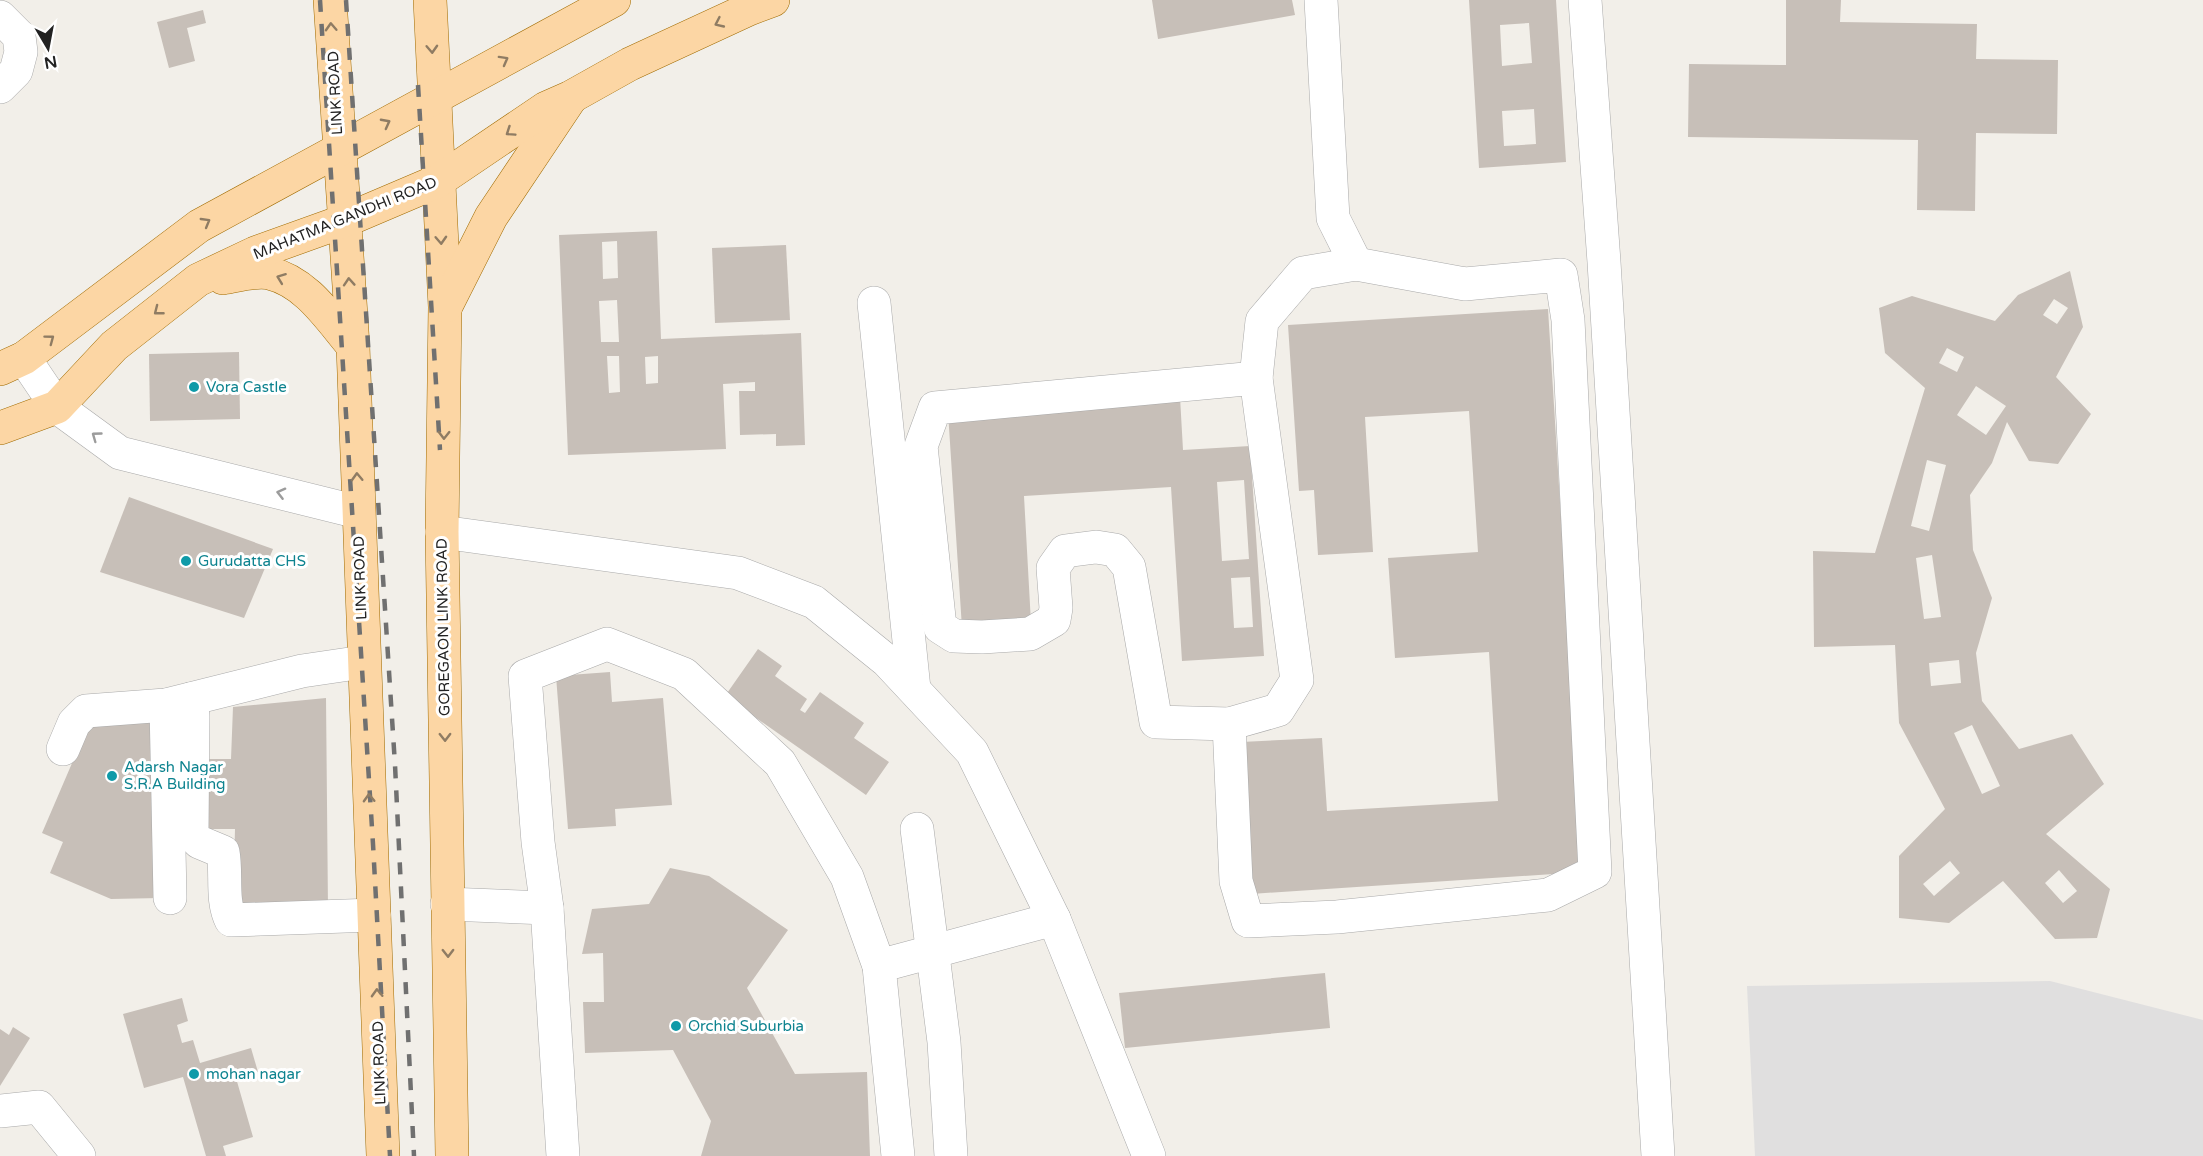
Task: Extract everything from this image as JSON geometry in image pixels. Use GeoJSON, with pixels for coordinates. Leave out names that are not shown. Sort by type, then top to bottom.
{"type":"FeatureCollection","features":[{"type":"Feature","properties":{"kind":"main road","name":"LINK ROAD"},"geometry":{"type":"LineString","coordinates":[[330,0],[338,148],[353,346],[383,1156]]}},
{"type":"Feature","properties":{"kind":"main road"},"geometry":{"type":"LineString","coordinates":[[430,0],[434,98]]}},
{"type":"Feature","properties":{"kind":"main road"},"geometry":{"type":"LineString","coordinates":[[12,364],[200,226],[338,148],[614,0]]}},
{"type":"Feature","properties":{"kind":"main road","name":"MAHATMA GANDHI ROAD"},"geometry":{"type":"LineString","coordinates":[[0,428],[57,407],[114,346],[198,280],[255,253],[344,221],[438,181],[546,108],[571,97],[630,64],[773,0]]}},
{"type":"Feature","properties":{"kind":"main road"},"geometry":{"type":"LineString","coordinates":[[446,307],[491,217],[571,97]]}},
{"type":"Feature","properties":{"kind":"main road","name":"GOREGAON LINK ROAD"},"geometry":{"type":"LineString","coordinates":[[434,98],[446,307],[442,532],[452,1156]]}},
{"type":"Feature","properties":{"kind":"main road"},"geometry":{"type":"LineString","coordinates":[[198,280],[268,273],[296,284],[312,297],[353,346]]}},
{"type":"Feature","properties":{"kind":"street"},"geometry":{"type":"LineString","coordinates":[[1321,0],[1334,218],[1356,264]]}},
{"type":"Feature","properties":{"kind":"street"},"geometry":{"type":"LineString","coordinates":[[1585,0],[1609,334],[1658,1156]]}},
{"type":"Feature","properties":{"kind":"street"},"geometry":{"type":"LineString","coordinates":[[0,17],[19,36],[21,52],[16,71],[0,87]]}},
{"type":"Feature","properties":{"kind":"street"},"geometry":{"type":"LineString","coordinates":[[1229,724],[1236,881],[1248,921],[1337,917],[1548,895],[1594,872],[1569,320],[1561,275],[1465,284],[1356,264],[1303,273],[1262,321],[1256,378],[1297,680],[1278,710],[1229,724],[1156,722],[1129,567],[1115,550],[1096,547],[1065,551],[1053,568],[1056,608],[1054,620],[1030,634],[954,636],[940,627],[921,446],[935,408],[1256,378]]}},
{"type":"Feature","properties":{"kind":"street"},"geometry":{"type":"LineString","coordinates":[[874,303],[914,689]]}},
{"type":"Feature","properties":{"kind":"street"},"geometry":{"type":"LineString","coordinates":[[12,364],[57,407],[120,453],[358,512]]}},
{"type":"Feature","properties":{"kind":"street"},"geometry":{"type":"LineString","coordinates":[[442,532],[738,573],[814,602],[887,661],[972,752],[1054,919],[1149,1156]]}},
{"type":"Feature","properties":{"kind":"street"},"geometry":{"type":"LineString","coordinates":[[563,1156],[547,908],[538,842],[525,676],[607,644],[684,674],[780,763],[847,877],[879,966],[898,1156]]}},
{"type":"Feature","properties":{"kind":"street"},"geometry":{"type":"LineString","coordinates":[[63,749],[74,723],[86,711],[183,707],[303,678],[364,669]]}},
{"type":"Feature","properties":{"kind":"street"},"geometry":{"type":"LineString","coordinates":[[183,707],[192,834],[200,842],[223,852],[226,868],[226,910],[231,920],[374,915]]}},
{"type":"Feature","properties":{"kind":"street"},"geometry":{"type":"LineString","coordinates":[[170,898],[183,707]]}},
{"type":"Feature","properties":{"kind":"street"},"geometry":{"type":"LineString","coordinates":[[917,829],[944,1042],[951,1156]]}},
{"type":"Feature","properties":{"kind":"street"},"geometry":{"type":"LineString","coordinates":[[447,904],[547,908]]}},
{"type":"Feature","properties":{"kind":"street"},"geometry":{"type":"LineString","coordinates":[[879,966],[1054,919]]}},
{"type":"Feature","properties":{"kind":"street"},"geometry":{"type":"LineString","coordinates":[[0,1111],[39,1107],[79,1156]]}},
{"type":"Feature","properties":{"kind":"shaded area"},"geometry":{"type":"Polygon","coordinates":[[[2050,981],[2203,1020],[2203,1156],[1755,1156],[1747,986],[2050,981]]]}},
{"type":"Feature","properties":{"kind":"building"},"geometry":{"type":"Polygon","coordinates":[[[1152,0],[1292,0],[1295,15],[1158,39],[1152,0]]]}},
{"type":"Feature","properties":{"kind":"building"},"geometry":{"type":"Polygon","coordinates":[[[1469,0],[1556,0],[1566,162],[1479,168],[1469,0]],[[1529,23],[1500,25],[1502,66],[1532,63],[1529,23]],[[1534,109],[1502,111],[1504,146],[1536,144],[1534,109]]]}},
{"type":"Feature","properties":{"kind":"building"},"geometry":{"type":"Polygon","coordinates":[[[1786,0],[1841,0],[1840,22],[1977,24],[1976,59],[2058,60],[2057,134],[1976,133],[1975,211],[1917,210],[1918,140],[1688,137],[1689,64],[1786,65],[1786,0]]]}},
{"type":"Feature","properties":{"kind":"building"},"geometry":{"type":"Polygon","coordinates":[[[203,10],[206,23],[187,28],[195,61],[169,68],[157,22],[203,10]]]}},
{"type":"Feature","properties":{"kind":"building"},"geometry":{"type":"Polygon","coordinates":[[[657,231],[661,339],[801,333],[805,445],[776,446],[776,434],[740,435],[739,391],[755,391],[755,382],[723,384],[726,449],[568,455],[559,235],[657,231]],[[617,241],[602,242],[603,279],[618,278],[617,241]],[[617,300],[599,301],[601,342],[619,342],[617,300]],[[607,356],[609,393],[620,392],[619,356],[607,356]],[[658,356],[645,357],[646,384],[658,383],[658,356]]]}},
{"type":"Feature","properties":{"kind":"building"},"geometry":{"type":"Polygon","coordinates":[[[786,245],[790,320],[715,323],[712,248],[786,245]]]}},
{"type":"Feature","properties":{"kind":"building"},"geometry":{"type":"Polygon","coordinates":[[[2070,271],[2083,327],[2056,377],[2091,414],[2058,464],[2029,461],[2007,422],[1992,463],[1970,495],[1973,550],[1992,598],[1976,653],[1982,701],[2019,749],[2072,734],[2104,784],[2046,834],[2110,889],[2097,938],[2055,939],[2003,881],[1949,923],[1899,918],[1899,856],[1945,809],[1899,723],[1895,645],[1814,647],[1813,551],[1875,553],[1925,388],[1885,353],[1879,308],[1912,296],[1995,321],[2018,295],[2070,271]],[[2054,299],[2043,315],[2057,324],[2068,308],[2054,299]],[[1947,348],[1939,363],[1957,372],[1964,357],[1947,348]],[[1976,386],[1957,415],[1986,435],[2006,406],[1976,386]],[[1927,460],[1911,526],[1929,531],[1946,465],[1927,460]],[[1932,555],[1916,558],[1924,619],[1941,617],[1932,555]],[[1959,660],[1929,663],[1931,686],[1961,683],[1959,660]],[[1972,725],[1954,733],[1982,794],[2000,786],[1972,725]],[[1950,861],[1923,884],[1934,896],[1960,873],[1950,861]],[[2059,870],[2045,883],[2063,903],[2077,891],[2059,870]]]}},
{"type":"Feature","properties":{"kind":"building"},"geometry":{"type":"Polygon","coordinates":[[[1548,309],[1583,872],[1251,894],[1241,742],[1322,738],[1327,811],[1498,801],[1489,652],[1395,658],[1388,558],[1478,552],[1469,411],[1365,417],[1373,552],[1318,555],[1314,490],[1299,491],[1288,325],[1548,309]]]}},
{"type":"Feature","properties":{"kind":"building","name":"Vora Castle"},"geometry":{"type":"Polygon","coordinates":[[[239,352],[240,419],[150,421],[149,354],[239,352]]]}},
{"type":"Feature","properties":{"kind":"building"},"geometry":{"type":"Polygon","coordinates":[[[1180,397],[1183,450],[1250,446],[1264,656],[1182,661],[1171,487],[1024,496],[1031,623],[962,628],[948,412],[1180,397]],[[1244,480],[1217,482],[1222,561],[1249,559],[1244,480]],[[1250,577],[1231,578],[1234,628],[1253,627],[1250,577]]]}},
{"type":"Feature","properties":{"kind":"building","name":"Gurudatta CHS"},"geometry":{"type":"Polygon","coordinates":[[[129,497],[273,549],[244,618],[100,572],[129,497]]]}},
{"type":"Feature","properties":{"kind":"building"},"geometry":{"type":"Polygon","coordinates":[[[758,649],[782,666],[775,676],[807,699],[800,710],[805,713],[820,692],[864,723],[854,738],[889,762],[866,795],[725,696],[758,649]]]}},
{"type":"Feature","properties":{"kind":"building"},"geometry":{"type":"Polygon","coordinates":[[[610,672],[612,702],[663,698],[672,805],[615,809],[616,826],[568,829],[556,676],[610,672]]]}},
{"type":"Feature","properties":{"kind":"building"},"geometry":{"type":"Polygon","coordinates":[[[326,698],[328,909],[233,908],[235,829],[197,829],[197,759],[231,759],[233,707],[326,698]]]}},
{"type":"Feature","properties":{"kind":"building","name":"Adarsh Nagar S.R.A Building"},"geometry":{"type":"Polygon","coordinates":[[[155,717],[160,898],[111,899],[50,873],[63,842],[42,833],[91,719],[155,717]]]}},
{"type":"Feature","properties":{"kind":"building","name":"Orchid Suburbia"},"geometry":{"type":"Polygon","coordinates":[[[670,868],[709,876],[788,930],[747,988],[795,1074],[867,1072],[870,1156],[701,1156],[711,1121],[673,1050],[585,1053],[583,1002],[604,1002],[603,953],[582,954],[592,909],[649,904],[670,868]]]}},
{"type":"Feature","properties":{"kind":"building"},"geometry":{"type":"Polygon","coordinates":[[[1325,973],[1330,1028],[1125,1048],[1119,993],[1325,973]]]}},
{"type":"Feature","properties":{"kind":"building","name":"mohan nagar"},"geometry":{"type":"Polygon","coordinates":[[[182,998],[188,1021],[177,1025],[182,1043],[193,1040],[200,1063],[251,1048],[258,1072],[236,1078],[253,1137],[223,1146],[226,1156],[206,1156],[183,1077],[144,1088],[123,1014],[182,998]]]}},
{"type":"Feature","properties":{"kind":"building"},"geometry":{"type":"Polygon","coordinates":[[[13,1027],[30,1038],[0,1086],[0,1029],[9,1035],[13,1027]]]}},
{"type":"Feature","properties":{"kind":"railway"},"geometry":{"type":"LineString","coordinates":[[320,0],[373,844],[390,1156]]}},
{"type":"Feature","properties":{"kind":"railway"},"geometry":{"type":"LineString","coordinates":[[346,0],[395,765],[414,1156]]}},
{"type":"Feature","properties":{"kind":"railway"},"geometry":{"type":"LineString","coordinates":[[418,85],[440,450]]}},
{"type":"Feature","properties":{"kind":"place","name":"Vora Castle"},"geometry":{"type":"Point","coordinates":[194,387]}},
{"type":"Feature","properties":{"kind":"place","name":"Gurudatta CHS"},"geometry":{"type":"Point","coordinates":[186,561]}},
{"type":"Feature","properties":{"kind":"place","name":"Adarsh Nagar S.R.A Building"},"geometry":{"type":"Point","coordinates":[112,776]}},
{"type":"Feature","properties":{"kind":"place","name":"Orchid Suburbia"},"geometry":{"type":"Point","coordinates":[676,1026]}},
{"type":"Feature","properties":{"kind":"place","name":"mohan nagar"},"geometry":{"type":"Point","coordinates":[194,1074]}}]}
